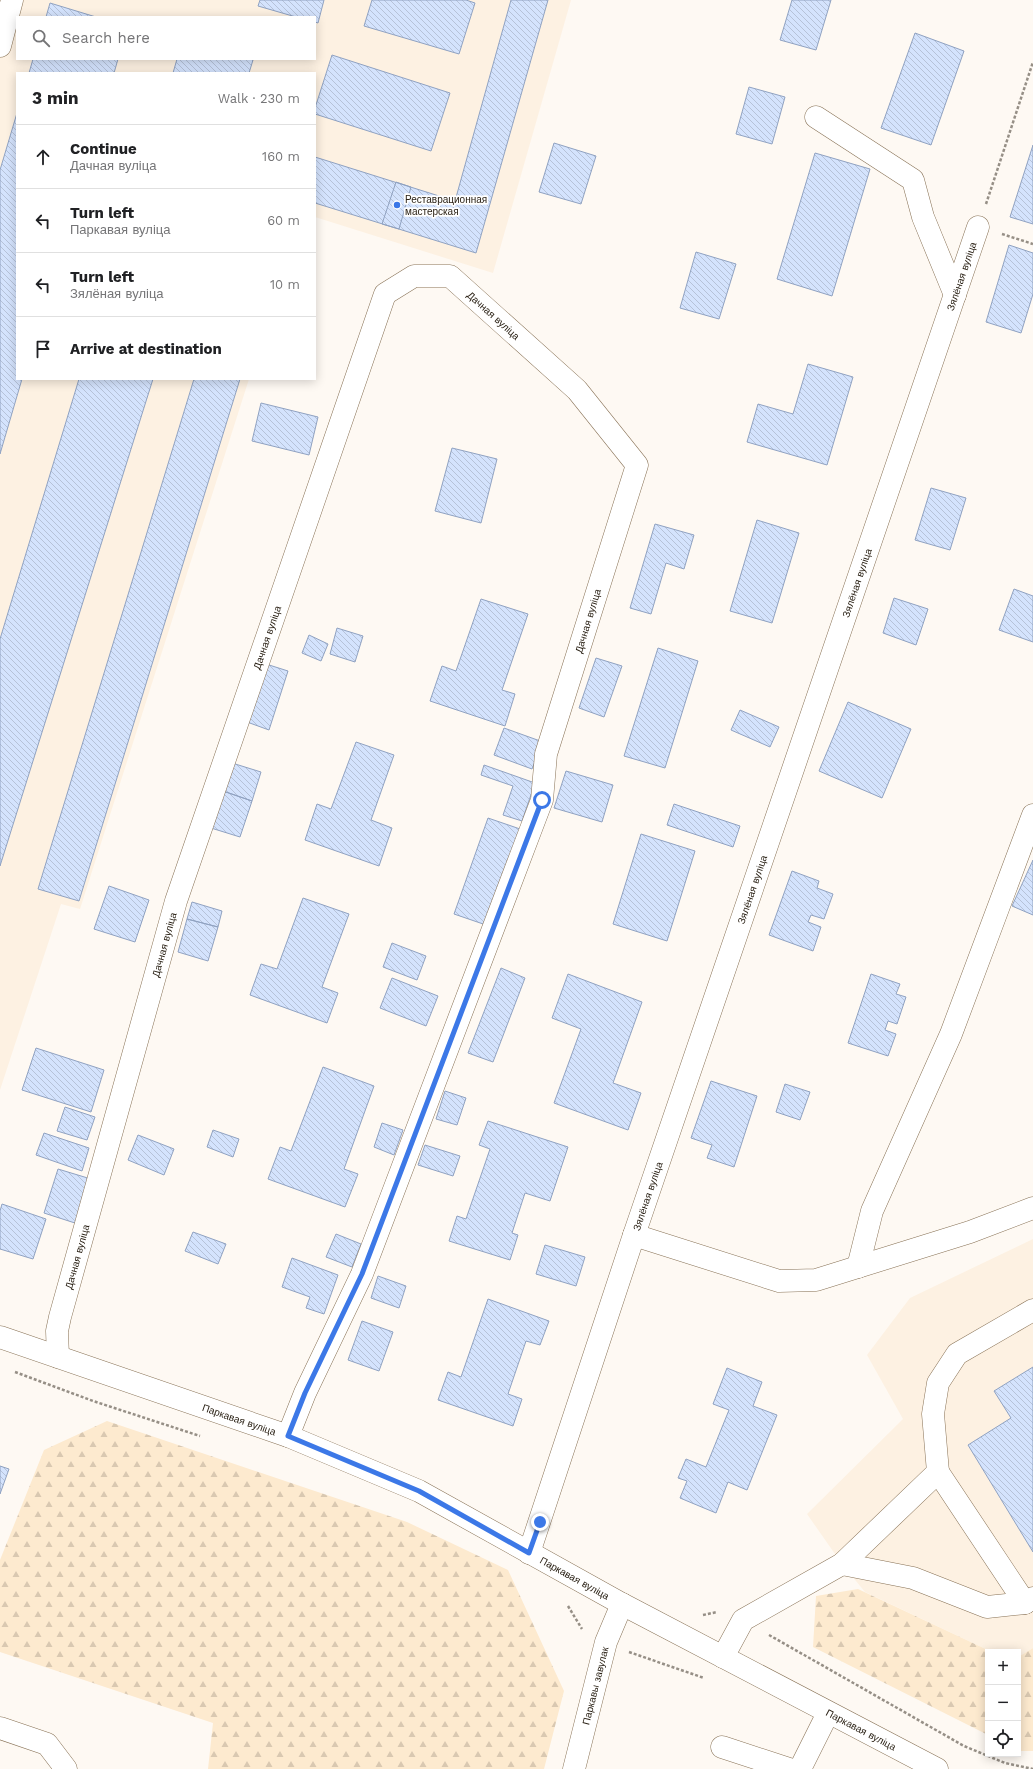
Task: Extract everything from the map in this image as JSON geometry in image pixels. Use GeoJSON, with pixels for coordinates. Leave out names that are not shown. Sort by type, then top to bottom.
{"type":"FeatureCollection","features":[{"type":"Feature","properties":{"kind":"street"},"geometry":{"type":"LineString","coordinates":[[0,46],[12,0]]}},
{"type":"Feature","properties":{"kind":"street"},"geometry":{"type":"LineString","coordinates":[[816,116],[913,180],[923,217],[955,295]]}},
{"type":"Feature","properties":{"kind":"street","name":"Зялёная вуліца"},"geometry":{"type":"LineString","coordinates":[[529,1553],[634,1235],[978,227]]}},
{"type":"Feature","properties":{"kind":"street","name":"Дачная вуліца"},"geometry":{"type":"LineString","coordinates":[[58,1357],[57,1331],[60,1317],[176,902],[385,294],[414,276],[450,276],[577,390],[637,465],[546,754],[542,800],[362,1274],[305,1393],[288,1436]]}},
{"type":"Feature","properties":{"kind":"street"},"geometry":{"type":"LineString","coordinates":[[858,1267],[872,1211],[951,1034],[1033,815]]}},
{"type":"Feature","properties":{"kind":"street"},"geometry":{"type":"LineString","coordinates":[[634,1235],[779,1281],[816,1280],[970,1232],[1033,1208]]}},
{"type":"Feature","properties":{"kind":"street"},"geometry":{"type":"LineString","coordinates":[[842,1564],[913,1578],[987,1607],[1029,1601],[938,1472],[933,1414],[938,1383],[957,1354],[1033,1310]]}},
{"type":"Feature","properties":{"kind":"street","name":"Паркавая вуліца"},"geometry":{"type":"LineString","coordinates":[[0,1337],[288,1436],[419,1491],[622,1604],[937,1769]]}},
{"type":"Feature","properties":{"kind":"street"},"geometry":{"type":"LineString","coordinates":[[723,1657],[743,1620],[842,1564],[938,1472]]}},
{"type":"Feature","properties":{"kind":"street","name":"Паркавы завулак"},"geometry":{"type":"LineString","coordinates":[[574,1769],[606,1642],[622,1604]]}},
{"type":"Feature","properties":{"kind":"street"},"geometry":{"type":"LineString","coordinates":[[800,1769],[828,1713]]}},
{"type":"Feature","properties":{"kind":"street"},"geometry":{"type":"LineString","coordinates":[[0,1728],[47,1744],[66,1769]]}},
{"type":"Feature","properties":{"kind":"street"},"geometry":{"type":"LineString","coordinates":[[722,1747],[789,1769]]}},
{"type":"Feature","properties":{"kind":"path"},"geometry":{"type":"LineString","coordinates":[[1033,62],[978,227],[1033,244]]}},
{"type":"Feature","properties":{"kind":"path"},"geometry":{"type":"LineString","coordinates":[[14,1372],[93,1401],[207,1438]]}},
{"type":"Feature","properties":{"kind":"path"},"geometry":{"type":"LineString","coordinates":[[564,1599],[587,1638],[606,1642],[638,1656],[705,1679]]}},
{"type":"Feature","properties":{"kind":"shaded area"},"geometry":{"type":"Polygon","coordinates":[[[0,0],[571,0],[493,273],[316,217],[316,72],[16,72],[16,380],[249,380],[80,909],[61,904],[0,1090],[0,0]]]}},
{"type":"Feature","properties":{"kind":"shaded area"},"geometry":{"type":"Polygon","coordinates":[[[1033,1239],[1033,1648],[1021,1655],[1021,1649],[986,1649],[865,1592],[842,1564],[807,1514],[903,1419],[867,1355],[910,1298],[1033,1239]]]}},
{"type":"Feature","properties":{"kind":"green space"},"geometry":{"type":"Polygon","coordinates":[[[107,1421],[407,1522],[508,1570],[564,1691],[544,1769],[208,1769],[213,1723],[0,1652],[0,1560],[44,1450],[107,1421]]]}},
{"type":"Feature","properties":{"kind":"green space"},"geometry":{"type":"Polygon","coordinates":[[[858,1589],[986,1649],[985,1733],[813,1647],[816,1596],[858,1589]]]}},
{"type":"Feature","properties":{"kind":"green space"},"geometry":{"type":"Polygon","coordinates":[[[1033,1648],[1033,1751],[1021,1751],[1021,1655],[1033,1648]]]}},
{"type":"Feature","properties":{"kind":"building"},"geometry":{"type":"Polygon","coordinates":[[[260,0],[324,0],[318,23],[316,22],[316,16],[293,16],[258,6],[260,0]]]}},
{"type":"Feature","properties":{"kind":"building"},"geometry":{"type":"Polygon","coordinates":[[[372,0],[466,0],[475,3],[459,54],[364,26],[372,0]]]}},
{"type":"Feature","properties":{"kind":"building"},"geometry":{"type":"Polygon","coordinates":[[[511,0],[548,0],[476,253],[316,203],[316,157],[455,201],[511,0]]]}},
{"type":"Feature","properties":{"kind":"building"},"geometry":{"type":"Polygon","coordinates":[[[792,0],[831,0],[816,50],[780,40],[792,0]]]}},
{"type":"Feature","properties":{"kind":"building"},"geometry":{"type":"Polygon","coordinates":[[[50,3],[93,16],[46,16],[50,3]]]}},
{"type":"Feature","properties":{"kind":"building"},"geometry":{"type":"Polygon","coordinates":[[[915,33],[964,51],[931,145],[881,128],[915,33]]]}},
{"type":"Feature","properties":{"kind":"building"},"geometry":{"type":"Polygon","coordinates":[[[332,55],[450,93],[431,151],[316,114],[316,105],[332,55]]]}},
{"type":"Feature","properties":{"kind":"building"},"geometry":{"type":"Polygon","coordinates":[[[33,60],[118,60],[114,72],[29,72],[33,60]]]}},
{"type":"Feature","properties":{"kind":"building"},"geometry":{"type":"Polygon","coordinates":[[[177,60],[253,60],[249,72],[173,72],[177,60]]]}},
{"type":"Feature","properties":{"kind":"building"},"geometry":{"type":"Polygon","coordinates":[[[749,87],[785,97],[772,144],[736,134],[749,87]]]}},
{"type":"Feature","properties":{"kind":"building"},"geometry":{"type":"Polygon","coordinates":[[[16,116],[16,380],[22,380],[0,454],[0,170],[16,116]]]}},
{"type":"Feature","properties":{"kind":"building"},"geometry":{"type":"Polygon","coordinates":[[[554,143],[596,156],[581,204],[539,192],[554,143]]]}},
{"type":"Feature","properties":{"kind":"building"},"geometry":{"type":"Polygon","coordinates":[[[1033,145],[1033,224],[1010,217],[1033,145]]]}},
{"type":"Feature","properties":{"kind":"building"},"geometry":{"type":"Polygon","coordinates":[[[815,153],[870,169],[832,296],[777,279],[815,153]]]}},
{"type":"Feature","properties":{"kind":"building","name":"Реставрационная мастерская"},"geometry":{"type":"Polygon","coordinates":[[[396,182],[411,187],[399,229],[382,224],[396,182]]]}},
{"type":"Feature","properties":{"kind":"building"},"geometry":{"type":"Polygon","coordinates":[[[1009,245],[1033,253],[1033,294],[1021,333],[986,322],[1009,245]]]}},
{"type":"Feature","properties":{"kind":"building"},"geometry":{"type":"Polygon","coordinates":[[[696,252],[736,264],[719,319],[680,308],[696,252]]]}},
{"type":"Feature","properties":{"kind":"building"},"geometry":{"type":"Polygon","coordinates":[[[808,364],[853,377],[827,465],[747,442],[758,404],[793,414],[808,364]]]}},
{"type":"Feature","properties":{"kind":"building"},"geometry":{"type":"Polygon","coordinates":[[[79,380],[153,380],[0,866],[0,639],[79,380]]]}},
{"type":"Feature","properties":{"kind":"building"},"geometry":{"type":"Polygon","coordinates":[[[194,380],[240,380],[79,901],[38,889],[194,380]]]}},
{"type":"Feature","properties":{"kind":"building"},"geometry":{"type":"Polygon","coordinates":[[[261,403],[318,417],[309,455],[252,441],[261,403]]]}},
{"type":"Feature","properties":{"kind":"building"},"geometry":{"type":"Polygon","coordinates":[[[452,448],[497,459],[481,523],[435,511],[452,448]]]}},
{"type":"Feature","properties":{"kind":"building"},"geometry":{"type":"Polygon","coordinates":[[[931,488],[966,498],[950,550],[915,540],[931,488]]]}},
{"type":"Feature","properties":{"kind":"building"},"geometry":{"type":"Polygon","coordinates":[[[757,520],[799,533],[772,623],[730,611],[757,520]]]}},
{"type":"Feature","properties":{"kind":"building"},"geometry":{"type":"Polygon","coordinates":[[[655,524],[694,535],[684,569],[666,563],[651,614],[630,608],[655,524]]]}},
{"type":"Feature","properties":{"kind":"building"},"geometry":{"type":"Polygon","coordinates":[[[1014,589],[1033,596],[1033,642],[999,630],[1014,589]]]}},
{"type":"Feature","properties":{"kind":"building"},"geometry":{"type":"Polygon","coordinates":[[[894,598],[928,609],[916,645],[883,633],[894,598]]]}},
{"type":"Feature","properties":{"kind":"building"},"geometry":{"type":"Polygon","coordinates":[[[481,599],[528,614],[502,690],[515,694],[505,726],[430,701],[442,666],[456,671],[481,599]]]}},
{"type":"Feature","properties":{"kind":"building"},"geometry":{"type":"Polygon","coordinates":[[[337,628],[363,636],[355,662],[330,654],[337,628]]]}},
{"type":"Feature","properties":{"kind":"building"},"geometry":{"type":"Polygon","coordinates":[[[309,635],[328,644],[321,661],[302,653],[309,635]]]}},
{"type":"Feature","properties":{"kind":"building"},"geometry":{"type":"Polygon","coordinates":[[[658,648],[698,661],[665,768],[624,756],[658,648]]]}},
{"type":"Feature","properties":{"kind":"building"},"geometry":{"type":"Polygon","coordinates":[[[596,658],[622,666],[604,717],[579,708],[596,658]]]}},
{"type":"Feature","properties":{"kind":"building"},"geometry":{"type":"Polygon","coordinates":[[[266,664],[288,671],[269,730],[247,722],[266,664]]]}},
{"type":"Feature","properties":{"kind":"building"},"geometry":{"type":"Polygon","coordinates":[[[848,702],[911,729],[882,798],[819,771],[848,702]]]}},
{"type":"Feature","properties":{"kind":"building"},"geometry":{"type":"Polygon","coordinates":[[[740,710],[779,727],[770,747],[731,730],[740,710]]]}},
{"type":"Feature","properties":{"kind":"building"},"geometry":{"type":"Polygon","coordinates":[[[504,728],[543,742],[532,769],[494,755],[504,728]]]}},
{"type":"Feature","properties":{"kind":"building"},"geometry":{"type":"Polygon","coordinates":[[[356,742],[394,755],[371,820],[392,828],[379,866],[305,840],[317,804],[331,809],[356,742]]]}},
{"type":"Feature","properties":{"kind":"building"},"geometry":{"type":"Polygon","coordinates":[[[232,763],[261,772],[252,801],[223,791],[232,763]]]}},
{"type":"Feature","properties":{"kind":"building"},"geometry":{"type":"Polygon","coordinates":[[[484,765],[535,783],[522,821],[503,815],[513,786],[481,775],[484,765]]]}},
{"type":"Feature","properties":{"kind":"building"},"geometry":{"type":"Polygon","coordinates":[[[566,771],[613,785],[602,822],[554,808],[566,771]]]}},
{"type":"Feature","properties":{"kind":"building"},"geometry":{"type":"Polygon","coordinates":[[[223,791],[252,801],[240,837],[211,828],[223,791]]]}},
{"type":"Feature","properties":{"kind":"building"},"geometry":{"type":"Polygon","coordinates":[[[674,804],[740,826],[733,847],[667,825],[674,804]]]}},
{"type":"Feature","properties":{"kind":"building"},"geometry":{"type":"Polygon","coordinates":[[[488,818],[523,830],[489,926],[454,914],[488,818]]]}},
{"type":"Feature","properties":{"kind":"building"},"geometry":{"type":"Polygon","coordinates":[[[641,834],[695,851],[667,941],[613,924],[641,834]]]}},
{"type":"Feature","properties":{"kind":"building"},"geometry":{"type":"Polygon","coordinates":[[[1033,860],[1033,915],[1012,906],[1033,860]]]}},
{"type":"Feature","properties":{"kind":"building"},"geometry":{"type":"Polygon","coordinates":[[[792,871],[819,881],[817,888],[833,894],[824,919],[811,915],[808,922],[821,927],[813,951],[769,935],[792,871]]]}},
{"type":"Feature","properties":{"kind":"building"},"geometry":{"type":"Polygon","coordinates":[[[109,886],[149,900],[135,942],[94,929],[109,886]]]}},
{"type":"Feature","properties":{"kind":"building"},"geometry":{"type":"Polygon","coordinates":[[[303,898],[349,914],[322,987],[338,993],[327,1023],[250,995],[261,964],[277,969],[303,898]]]}},
{"type":"Feature","properties":{"kind":"building"},"geometry":{"type":"Polygon","coordinates":[[[192,902],[222,911],[218,927],[187,919],[192,902]]]}},
{"type":"Feature","properties":{"kind":"building"},"geometry":{"type":"Polygon","coordinates":[[[187,919],[218,927],[208,961],[178,952],[187,919]]]}},
{"type":"Feature","properties":{"kind":"building"},"geometry":{"type":"Polygon","coordinates":[[[392,943],[426,956],[417,980],[383,967],[392,943]]]}},
{"type":"Feature","properties":{"kind":"building"},"geometry":{"type":"Polygon","coordinates":[[[501,968],[525,978],[493,1062],[468,1053],[501,968]]]}},
{"type":"Feature","properties":{"kind":"building"},"geometry":{"type":"Polygon","coordinates":[[[568,974],[642,1002],[613,1083],[641,1093],[628,1130],[554,1103],[581,1029],[552,1018],[568,974]]]}},
{"type":"Feature","properties":{"kind":"building"},"geometry":{"type":"Polygon","coordinates":[[[871,974],[900,984],[896,994],[906,997],[897,1024],[888,1021],[885,1030],[896,1034],[888,1056],[848,1043],[871,974]]]}},
{"type":"Feature","properties":{"kind":"building"},"geometry":{"type":"Polygon","coordinates":[[[392,978],[438,996],[426,1026],[380,1008],[392,978]]]}},
{"type":"Feature","properties":{"kind":"building"},"geometry":{"type":"Polygon","coordinates":[[[36,1048],[104,1070],[91,1112],[22,1090],[36,1048]]]}},
{"type":"Feature","properties":{"kind":"building"},"geometry":{"type":"Polygon","coordinates":[[[323,1067],[374,1086],[344,1169],[358,1174],[345,1207],[268,1179],[280,1147],[291,1151],[323,1067]]]}},
{"type":"Feature","properties":{"kind":"building"},"geometry":{"type":"Polygon","coordinates":[[[711,1081],[757,1096],[734,1167],[707,1158],[712,1145],[691,1138],[711,1081]]]}},
{"type":"Feature","properties":{"kind":"building"},"geometry":{"type":"Polygon","coordinates":[[[785,1084],[810,1092],[800,1120],[776,1112],[785,1084]]]}},
{"type":"Feature","properties":{"kind":"building"},"geometry":{"type":"Polygon","coordinates":[[[445,1091],[466,1098],[457,1125],[436,1119],[445,1091]]]}},
{"type":"Feature","properties":{"kind":"building"},"geometry":{"type":"Polygon","coordinates":[[[65,1107],[95,1117],[87,1140],[57,1131],[65,1107]]]}},
{"type":"Feature","properties":{"kind":"building"},"geometry":{"type":"Polygon","coordinates":[[[488,1121],[568,1147],[550,1201],[525,1193],[512,1233],[518,1235],[510,1260],[449,1241],[457,1216],[466,1219],[490,1149],[479,1145],[488,1121]]]}},
{"type":"Feature","properties":{"kind":"building"},"geometry":{"type":"Polygon","coordinates":[[[382,1123],[403,1130],[394,1155],[374,1147],[382,1123]]]}},
{"type":"Feature","properties":{"kind":"building"},"geometry":{"type":"Polygon","coordinates":[[[213,1130],[239,1139],[233,1157],[207,1147],[213,1130]]]}},
{"type":"Feature","properties":{"kind":"building"},"geometry":{"type":"Polygon","coordinates":[[[44,1133],[89,1148],[82,1171],[36,1155],[44,1133]]]}},
{"type":"Feature","properties":{"kind":"building"},"geometry":{"type":"Polygon","coordinates":[[[138,1135],[174,1149],[164,1175],[128,1160],[138,1135]]]}},
{"type":"Feature","properties":{"kind":"building"},"geometry":{"type":"Polygon","coordinates":[[[425,1145],[460,1156],[453,1176],[418,1165],[425,1145]]]}},
{"type":"Feature","properties":{"kind":"building"},"geometry":{"type":"Polygon","coordinates":[[[58,1169],[91,1179],[78,1224],[44,1213],[58,1169]]]}},
{"type":"Feature","properties":{"kind":"building"},"geometry":{"type":"Polygon","coordinates":[[[2,1204],[46,1219],[33,1259],[0,1249],[0,1211],[2,1204]]]}},
{"type":"Feature","properties":{"kind":"building"},"geometry":{"type":"Polygon","coordinates":[[[193,1232],[226,1244],[218,1264],[185,1251],[193,1232]]]}},
{"type":"Feature","properties":{"kind":"building"},"geometry":{"type":"Polygon","coordinates":[[[336,1234],[361,1244],[352,1267],[326,1257],[336,1234]]]}},
{"type":"Feature","properties":{"kind":"building"},"geometry":{"type":"Polygon","coordinates":[[[545,1245],[585,1257],[576,1286],[536,1274],[545,1245]]]}},
{"type":"Feature","properties":{"kind":"building"},"geometry":{"type":"Polygon","coordinates":[[[292,1258],[338,1275],[324,1314],[306,1308],[310,1297],[282,1287],[292,1258]]]}},
{"type":"Feature","properties":{"kind":"building"},"geometry":{"type":"Polygon","coordinates":[[[378,1276],[406,1286],[399,1308],[371,1298],[378,1276]]]}},
{"type":"Feature","properties":{"kind":"building"},"geometry":{"type":"Polygon","coordinates":[[[488,1299],[549,1321],[540,1345],[526,1341],[508,1394],[522,1399],[513,1426],[438,1400],[448,1372],[461,1377],[488,1299]]]}},
{"type":"Feature","properties":{"kind":"building"},"geometry":{"type":"Polygon","coordinates":[[[362,1321],[393,1332],[379,1371],[348,1360],[362,1321]]]}},
{"type":"Feature","properties":{"kind":"building"},"geometry":{"type":"Polygon","coordinates":[[[1033,1367],[1033,1552],[968,1445],[1011,1418],[994,1391],[1033,1367]]]}},
{"type":"Feature","properties":{"kind":"building"},"geometry":{"type":"Polygon","coordinates":[[[727,1368],[762,1382],[753,1406],[777,1415],[747,1490],[728,1482],[716,1513],[680,1498],[687,1481],[678,1478],[686,1459],[706,1467],[729,1410],[713,1404],[727,1368]]]}},
{"type":"Feature","properties":{"kind":"building"},"geometry":{"type":"Polygon","coordinates":[[[0,1466],[9,1469],[0,1494],[0,1466]]]}},
{"type":"Feature","properties":{"kind":"place","name":"Реставрационная мастерская"},"geometry":{"type":"Point","coordinates":[397,205]}},
{"type":"Feature","properties":{"kind":"route"},"geometry":{"type":"LineString","coordinates":[[540,1522],[529,1553],[475,1521],[419,1491],[288,1436],[305,1393],[362,1274],[542,800]]}}]}
